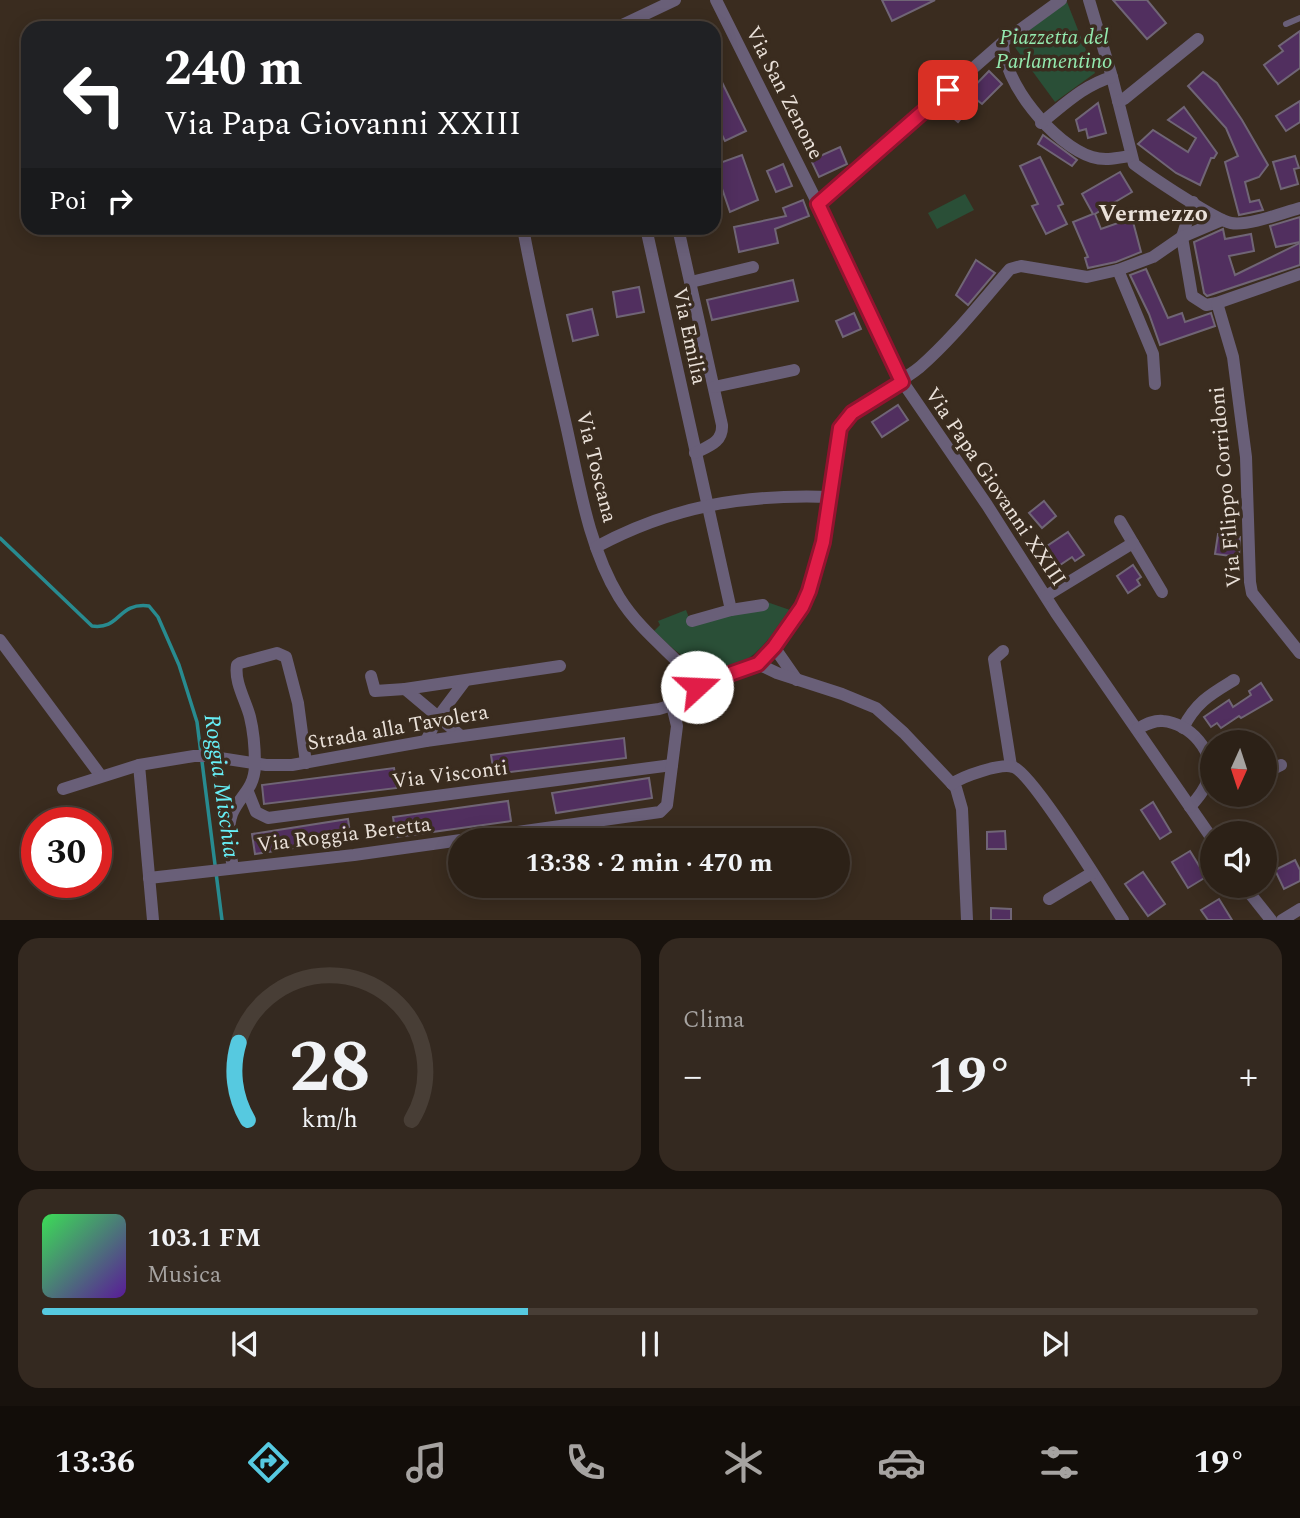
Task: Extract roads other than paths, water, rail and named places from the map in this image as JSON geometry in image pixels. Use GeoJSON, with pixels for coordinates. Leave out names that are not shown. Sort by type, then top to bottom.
{"type":"FeatureCollection","features":[{"type":"Feature","properties":{"kind":"street"},"geometry":{"type":"LineString","coordinates":[[631,21],[675,0]]}},
{"type":"Feature","properties":{"kind":"street","name":"Via San Zenone"},"geometry":{"type":"LineString","coordinates":[[716,0],[818,204]]}},
{"type":"Feature","properties":{"kind":"street"},"geometry":{"type":"LineString","coordinates":[[818,204],[1003,41],[1061,0]]}},
{"type":"Feature","properties":{"kind":"street"},"geometry":{"type":"LineString","coordinates":[[1089,0],[1134,164],[1222,220],[1242,223],[1300,208]]}},
{"type":"Feature","properties":{"kind":"street"},"geometry":{"type":"LineString","coordinates":[[1118,101],[1198,39]]}},
{"type":"Feature","properties":{"kind":"street"},"geometry":{"type":"LineString","coordinates":[[1003,41],[1007,67],[1041,123],[1090,157],[1109,159],[1130,156]]}},
{"type":"Feature","properties":{"kind":"street"},"geometry":{"type":"LineString","coordinates":[[1041,123],[1076,94],[1112,77]]}},
{"type":"Feature","properties":{"kind":"street"},"geometry":{"type":"LineString","coordinates":[[1194,202],[1182,237],[1192,296],[1206,305],[1217,303],[1300,274]]}},
{"type":"Feature","properties":{"kind":"street","name":"Via Papa Giovanni XXIII"},"geometry":{"type":"LineString","coordinates":[[818,204],[902,382],[987,505],[1045,597],[1200,821]]}},
{"type":"Feature","properties":{"kind":"street"},"geometry":{"type":"LineString","coordinates":[[1155,384],[1153,354],[1118,270],[1153,257],[1182,237],[1222,220]]}},
{"type":"Feature","properties":{"kind":"street","name":"Via Toscana"},"geometry":{"type":"LineString","coordinates":[[524,235],[578,479],[596,547],[619,597],[647,633],[701,684]]}},
{"type":"Feature","properties":{"kind":"street","name":"Via Emilia"},"geometry":{"type":"LineString","coordinates":[[648,235],[731,610]]}},
{"type":"Feature","properties":{"kind":"street","name":"Via Emilia"},"geometry":{"type":"LineString","coordinates":[[680,235],[723,432],[715,443],[695,453]]}},
{"type":"Feature","properties":{"kind":"street","name":"Strada alla Tavolera"},"geometry":{"type":"LineString","coordinates":[[63,789],[139,765],[200,756],[255,764],[306,763],[426,741],[659,709],[672,705],[701,684],[758,664],[774,647],[802,607],[809,591],[823,542],[840,428],[852,413],[902,382],[933,355],[965,323],[1010,269],[1021,266],[1087,277],[1118,270]]}},
{"type":"Feature","properties":{"kind":"street"},"geometry":{"type":"LineString","coordinates":[[691,282],[753,267]]}},
{"type":"Feature","properties":{"kind":"street","name":"Via Filippo Corridoni"},"geometry":{"type":"LineString","coordinates":[[1217,303],[1233,357],[1243,431],[1252,593],[1300,653]]}},
{"type":"Feature","properties":{"kind":"street","name":"Via Emilia"},"geometry":{"type":"LineString","coordinates":[[714,387],[794,370]]}},
{"type":"Feature","properties":{"kind":"street"},"geometry":{"type":"LineString","coordinates":[[596,547],[657,520],[706,505],[772,496],[831,497]]}},
{"type":"Feature","properties":{"kind":"street"},"geometry":{"type":"LineString","coordinates":[[1120,521],[1162,592]]}},
{"type":"Feature","properties":{"kind":"street"},"geometry":{"type":"LineString","coordinates":[[1045,597],[1133,543]]}},
{"type":"Feature","properties":{"kind":"street"},"geometry":{"type":"LineString","coordinates":[[692,621],[731,610],[763,605]]}},
{"type":"Feature","properties":{"kind":"street"},"geometry":{"type":"LineString","coordinates":[[0,640],[101,776]]}},
{"type":"Feature","properties":{"kind":"street"},"geometry":{"type":"LineString","coordinates":[[774,647],[797,680]]}},
{"type":"Feature","properties":{"kind":"street"},"geometry":{"type":"LineString","coordinates":[[1003,651],[994,659],[1011,766]]}},
{"type":"Feature","properties":{"kind":"street"},"geometry":{"type":"LineString","coordinates":[[227,868],[230,822],[233,812],[252,783],[255,764],[251,719],[236,668],[240,663],[276,653],[286,657],[298,703],[306,763]]}},
{"type":"Feature","properties":{"kind":"street"},"geometry":{"type":"LineString","coordinates":[[758,664],[876,708],[957,788],[962,809],[967,919]]}},
{"type":"Feature","properties":{"kind":"street"},"geometry":{"type":"LineString","coordinates":[[371,676],[376,691],[560,666]]}},
{"type":"Feature","properties":{"kind":"street"},"geometry":{"type":"LineString","coordinates":[[1183,727],[1192,710],[1234,680]]}},
{"type":"Feature","properties":{"kind":"street"},"geometry":{"type":"LineString","coordinates":[[426,741],[438,717],[465,681]]}},
{"type":"Feature","properties":{"kind":"street"},"geometry":{"type":"LineString","coordinates":[[405,689],[461,736]]}},
{"type":"Feature","properties":{"kind":"street","name":"Via Roggia Beretta"},"geometry":{"type":"LineString","coordinates":[[149,878],[355,855],[660,812],[667,805],[677,726],[672,705]]}},
{"type":"Feature","properties":{"kind":"street"},"geometry":{"type":"LineString","coordinates":[[1136,729],[1156,721],[1173,723],[1193,734],[1200,744]]}},
{"type":"Feature","properties":{"kind":"street"},"geometry":{"type":"LineString","coordinates":[[139,765],[153,919]]}},
{"type":"Feature","properties":{"kind":"street","name":"Via Visconti"},"geometry":{"type":"LineString","coordinates":[[248,792],[251,806],[256,813],[268,818],[672,765]]}},
{"type":"Feature","properties":{"kind":"street"},"geometry":{"type":"LineString","coordinates":[[952,784],[963,777],[1011,766],[1018,769],[1041,796],[1123,919]]}},
{"type":"Feature","properties":{"kind":"street"},"geometry":{"type":"LineString","coordinates":[[1190,807],[1200,794]]}},
{"type":"Feature","properties":{"kind":"street"},"geometry":{"type":"LineString","coordinates":[[1049,899],[1092,873]]}},
{"type":"Feature","properties":{"kind":"street"},"geometry":{"type":"LineString","coordinates":[[1254,898],[1271,919]]}},
{"type":"Feature","properties":{"kind":"street"},"geometry":{"type":"LineString","coordinates":[[1282,919],[1300,909]]}},
{"type":"Feature","properties":{"kind":"lane"},"geometry":{"type":"LineString","coordinates":[[1286,24],[1300,18]]}},
{"type":"Feature","properties":{"kind":"waterway","name":"Roggia Mischia"},"geometry":{"type":"LineString","coordinates":[[0,538],[92,626],[109,624],[131,608],[139,606],[149,606],[158,617],[179,665],[197,722],[222,920]]}},
{"type":"Feature","properties":{"kind":"district","name":"Vermezzo"},"geometry":{"type":"Point","coordinates":[1153,214]}},
{"type":"Feature","properties":{"kind":"park label","name":"Piazzetta del Parlamentino"},"geometry":{"type":"Point","coordinates":[1054,50]}}]}
